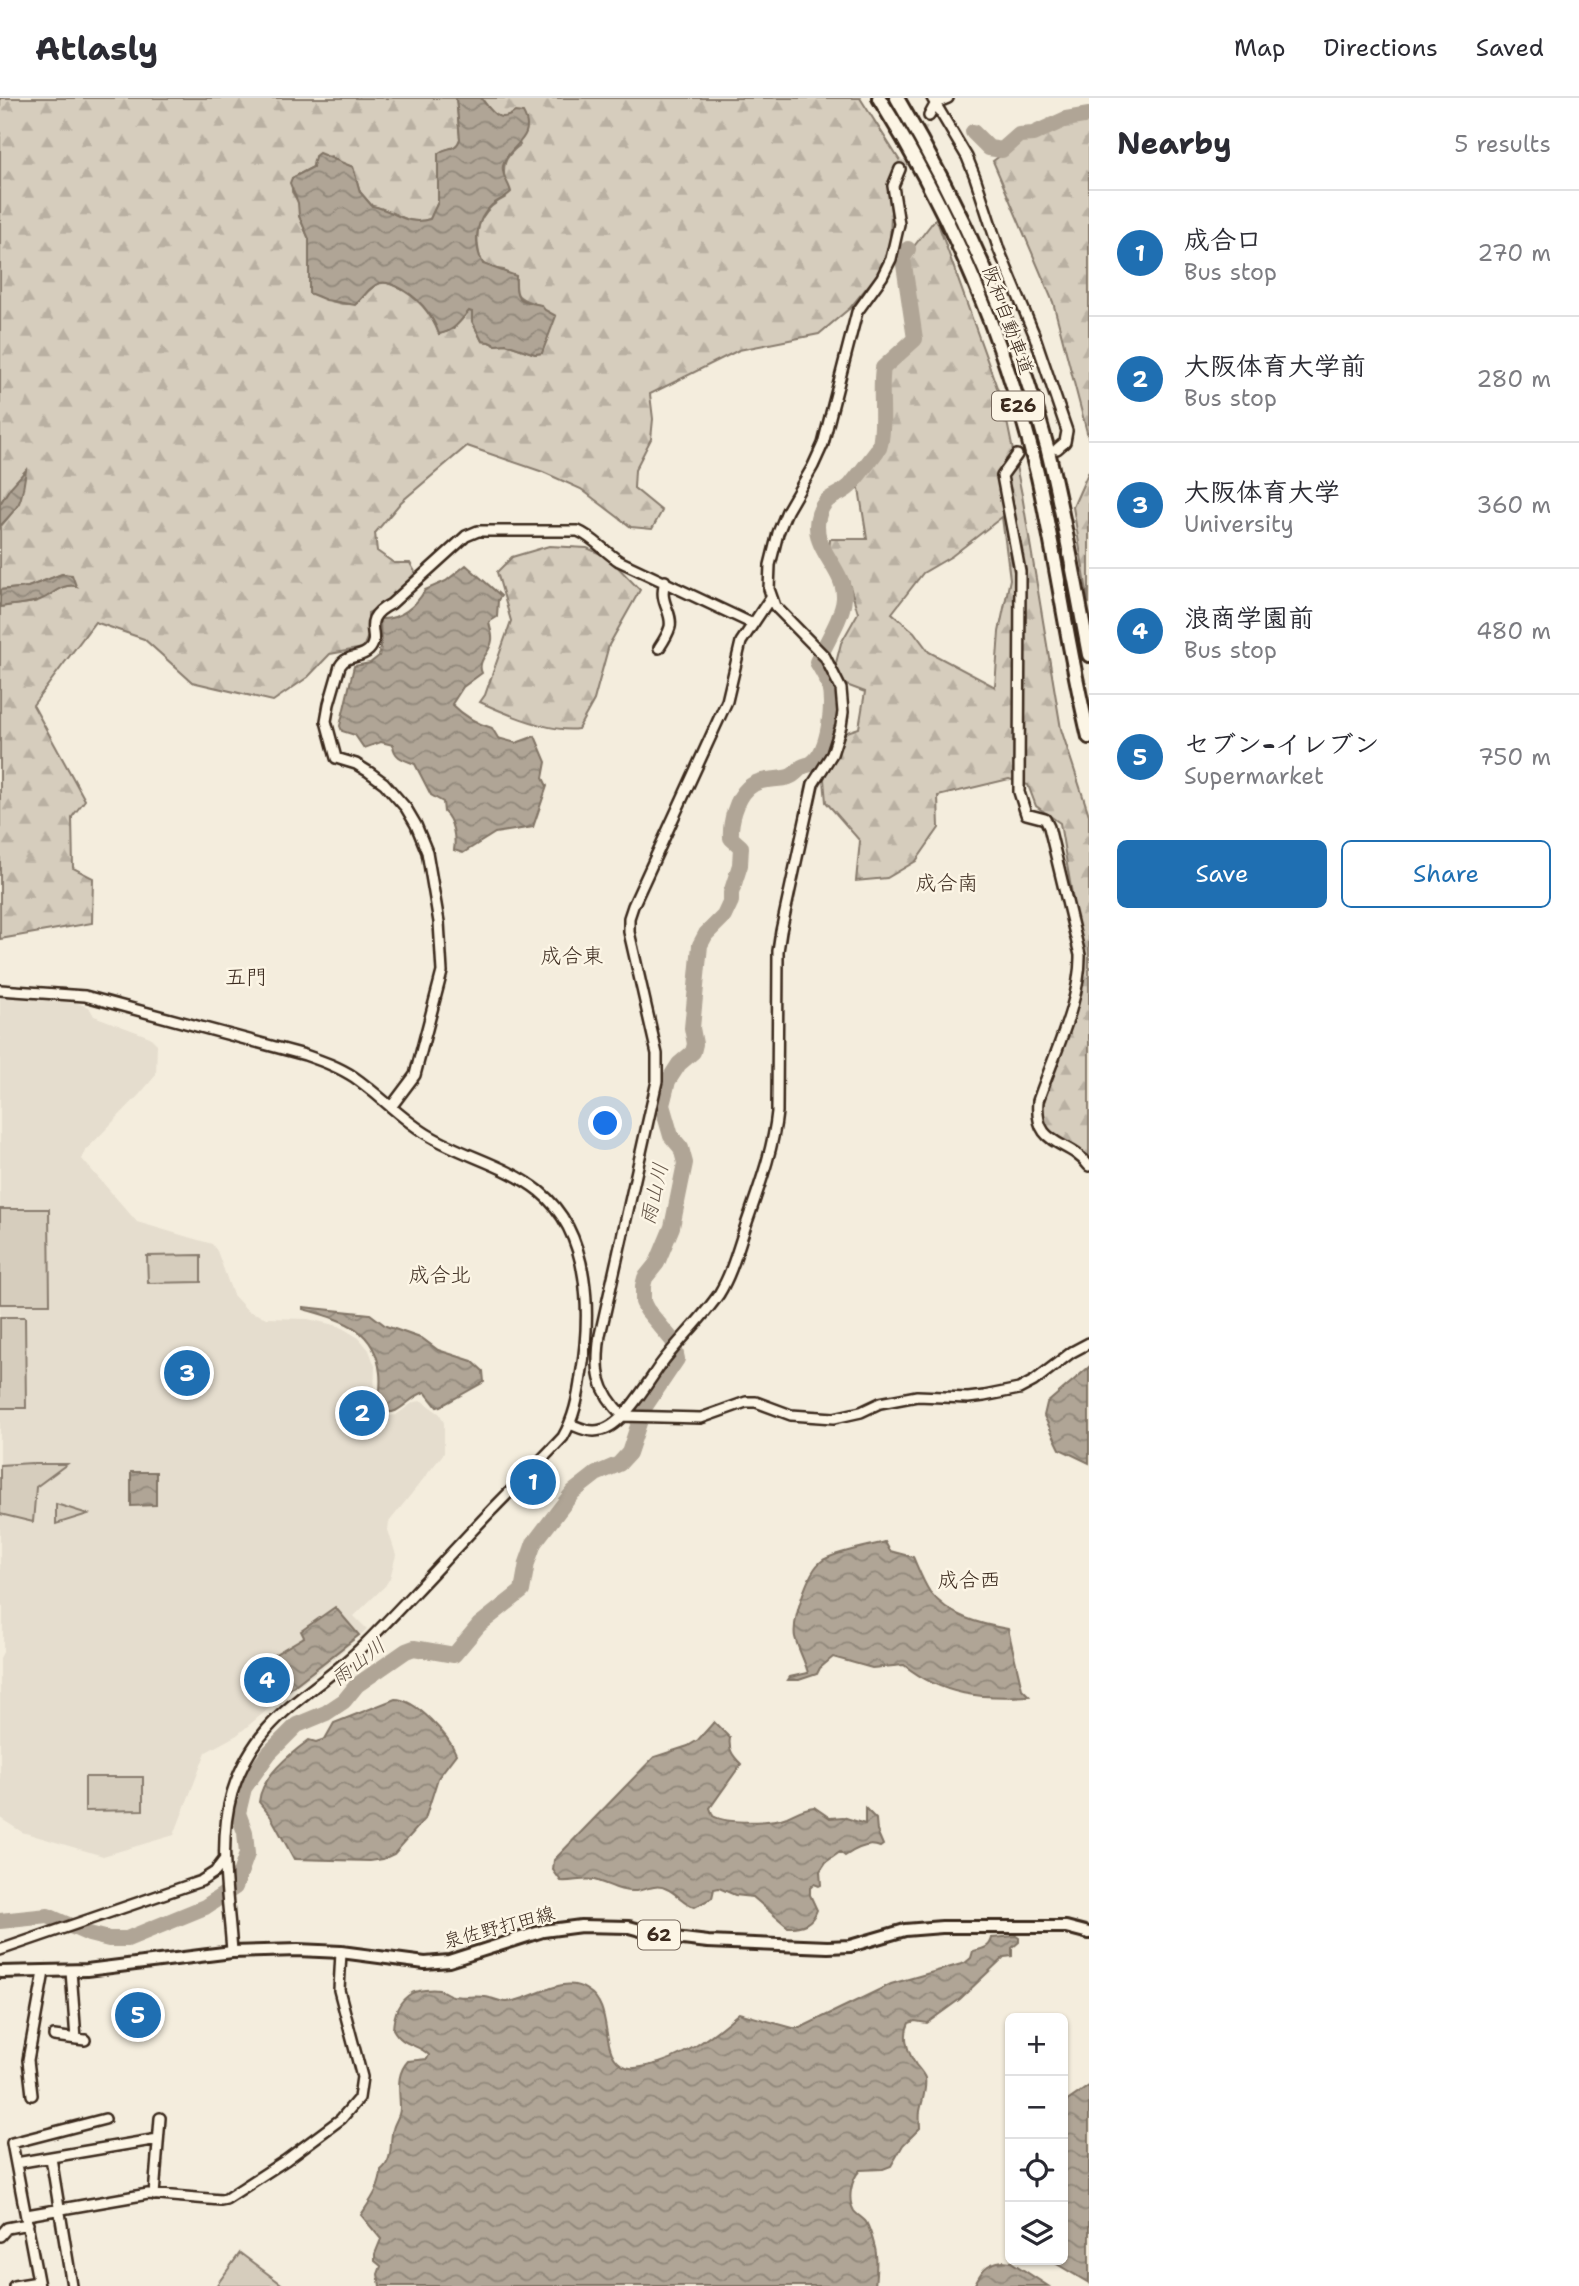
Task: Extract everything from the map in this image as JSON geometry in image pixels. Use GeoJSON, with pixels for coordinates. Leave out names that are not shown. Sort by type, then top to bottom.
{"type":"FeatureCollection","features":[{"type":"Feature","properties":{"kind":"highway","name":"阪和自動車道"},"geometry":{"type":"LineString","coordinates":[[878,98],[931,188],[973,278],[1002,354],[1038,476],[1089,737]]}},
{"type":"Feature","properties":{"kind":"highway","name":"阪和自動車道"},"geometry":{"type":"LineString","coordinates":[[897,98],[929,152],[968,230],[993,286],[1029,387],[1050,461],[1089,655]]}},
{"type":"Feature","properties":{"kind":"main road","name":"泉佐野打田線"},"geometry":{"type":"LineString","coordinates":[[0,1972],[71,1971],[232,1952],[298,1950],[341,1952],[425,1963],[449,1961],[542,1931],[604,1925],[629,1927],[689,1940],[780,1947],[850,1946],[905,1930],[942,1927],[1066,1927],[1089,1933]]}},
{"type":"Feature","properties":{"kind":"street"},"geometry":{"type":"LineString","coordinates":[[934,101],[948,98]]}},
{"type":"Feature","properties":{"kind":"street"},"geometry":{"type":"LineString","coordinates":[[929,116],[934,101]]}},
{"type":"Feature","properties":{"kind":"street"},"geometry":{"type":"LineString","coordinates":[[934,101],[967,157],[999,250],[1034,334],[1067,431],[1065,442],[1057,449]]}},
{"type":"Feature","properties":{"kind":"street"},"geometry":{"type":"LineString","coordinates":[[570,1424],[592,1431],[610,1427],[622,1416],[667,1356],[704,1315],[732,1267],[775,1136],[778,951],[781,931],[813,784],[832,754],[843,712],[841,689],[825,657],[783,616],[771,597],[770,565],[786,511],[813,466],[822,444],[857,312],[882,277],[891,259],[899,223],[893,186],[900,169]]}},
{"type":"Feature","properties":{"kind":"street"},"geometry":{"type":"LineString","coordinates":[[1017,455],[1002,476],[1020,570],[1019,792],[1026,814],[1045,819],[1049,827],[1080,955],[1081,974],[1038,1101],[1037,1117],[1044,1132],[1055,1143],[1082,1156],[1089,1166]]}},
{"type":"Feature","properties":{"kind":"street"},"geometry":{"type":"LineString","coordinates":[[391,1107],[415,1075],[442,972],[439,922],[427,852],[411,816],[384,783],[356,764],[336,758],[326,721],[328,704],[344,660],[370,649],[372,621],[377,611],[391,604],[466,536],[478,531],[578,531],[619,561],[753,624]]}},
{"type":"Feature","properties":{"kind":"street"},"geometry":{"type":"LineString","coordinates":[[659,648],[670,629],[662,597],[665,581]]}},
{"type":"Feature","properties":{"kind":"street"},"geometry":{"type":"LineString","coordinates":[[771,597],[741,642],[727,701],[629,918],[629,932],[657,1054],[657,1081],[597,1353],[600,1384],[609,1402],[622,1416],[701,1418],[746,1402],[756,1402],[791,1415],[834,1418],[861,1412],[880,1403],[917,1396],[968,1398],[1019,1389],[1089,1343]]}},
{"type":"Feature","properties":{"kind":"street"},"geometry":{"type":"LineString","coordinates":[[0,990],[82,996],[326,1062],[354,1077],[428,1135],[539,1191],[564,1221],[582,1266],[587,1299],[584,1357],[570,1424],[563,1437],[405,1604],[351,1657],[272,1721],[247,1757],[232,1794],[224,1860],[232,1952]]}},
{"type":"Feature","properties":{"kind":"street"},"geometry":{"type":"LineString","coordinates":[[0,1950],[201,1881],[215,1872],[224,1860]]}},
{"type":"Feature","properties":{"kind":"street"},"geometry":{"type":"LineString","coordinates":[[0,2236],[7,2228],[59,2209],[154,2195],[226,2199],[286,2160],[351,2109],[359,2098],[362,2077],[339,1990],[341,1952]]}},
{"type":"Feature","properties":{"kind":"street"},"geometry":{"type":"LineString","coordinates":[[54,2036],[80,2039],[71,1971]]}},
{"type":"Feature","properties":{"kind":"street"},"geometry":{"type":"LineString","coordinates":[[32,2095],[28,2060],[44,1972]]}},
{"type":"Feature","properties":{"kind":"street"},"geometry":{"type":"LineString","coordinates":[[14,2286],[39,2284],[12,2143],[105,2119]]}},
{"type":"Feature","properties":{"kind":"street"},"geometry":{"type":"LineString","coordinates":[[154,2195],[160,2119]]}},
{"type":"Feature","properties":{"kind":"street"},"geometry":{"type":"LineString","coordinates":[[16,2163],[158,2139]]}},
{"type":"Feature","properties":{"kind":"street"},"geometry":{"type":"LineString","coordinates":[[51,2158],[72,2286]]}},
{"type":"Feature","properties":{"kind":"shaded area"},"geometry":{"type":"Polygon","coordinates":[[[0,996],[64,999],[89,1007],[94,1016],[150,1037],[157,1044],[156,1075],[85,1151],[82,1159],[137,1222],[212,1244],[233,1295],[248,1311],[267,1318],[308,1319],[339,1326],[359,1338],[369,1350],[375,1366],[374,1397],[377,1409],[383,1417],[396,1415],[414,1402],[422,1401],[440,1414],[444,1423],[444,1453],[389,1522],[388,1530],[396,1555],[390,1578],[354,1616],[367,1629],[327,1665],[285,1695],[237,1735],[206,1752],[174,1835],[103,1856],[22,1832],[0,1818],[0,1658],[3,1652],[3,1606],[0,1605],[0,996]]]}},
{"type":"Feature","properties":{"kind":"green space"},"geometry":{"type":"Polygon","coordinates":[[[0,98],[456,98],[460,139],[456,146],[438,154],[438,202],[430,219],[414,221],[372,206],[360,192],[353,167],[335,161],[331,156],[314,160],[313,167],[292,178],[292,192],[299,203],[299,216],[309,239],[309,293],[336,303],[351,304],[376,285],[389,284],[417,300],[428,312],[439,334],[453,328],[469,311],[473,312],[472,321],[482,341],[495,345],[506,344],[535,354],[542,353],[545,328],[543,310],[540,305],[520,297],[504,270],[487,266],[479,255],[477,238],[480,223],[492,206],[506,197],[505,163],[520,145],[507,118],[495,115],[481,98],[860,98],[900,161],[888,186],[891,212],[890,244],[877,275],[850,308],[819,334],[739,350],[650,394],[653,419],[651,439],[635,470],[634,488],[662,511],[652,529],[631,527],[581,489],[543,472],[467,446],[401,502],[375,533],[377,551],[394,563],[410,563],[418,577],[391,603],[368,613],[368,636],[363,648],[330,654],[308,677],[273,701],[192,682],[144,639],[95,622],[33,705],[85,800],[72,817],[73,868],[93,878],[92,923],[0,939],[0,607],[34,602],[61,588],[76,586],[62,574],[28,587],[0,590],[0,527],[19,502],[25,472],[0,504],[0,98]]]}},
{"type":"Feature","properties":{"kind":"green space"},"geometry":{"type":"Polygon","coordinates":[[[1089,119],[1089,440],[1053,302],[993,161],[1019,142],[1089,119]]]}},
{"type":"Feature","properties":{"kind":"green space"},"geometry":{"type":"Polygon","coordinates":[[[936,218],[1004,407],[1022,495],[1061,729],[1089,815],[1089,1166],[1055,1143],[1037,1117],[1081,973],[1060,823],[1036,806],[1028,785],[1009,779],[938,796],[939,828],[916,861],[887,878],[856,881],[860,841],[826,802],[824,779],[841,734],[859,728],[865,692],[841,683],[835,667],[841,643],[858,613],[848,580],[829,551],[830,539],[867,539],[858,482],[882,449],[887,370],[919,338],[908,254],[936,218]],[[1002,517],[952,556],[923,573],[892,613],[914,632],[929,652],[995,687],[999,632],[1010,579],[1002,517]]]}},
{"type":"Feature","properties":{"kind":"green space"},"geometry":{"type":"Polygon","coordinates":[[[1089,471],[1089,604],[1073,507],[1089,471]]]}},
{"type":"Feature","properties":{"kind":"green space"},"geometry":{"type":"Polygon","coordinates":[[[549,546],[587,548],[608,557],[640,590],[609,645],[594,700],[578,729],[542,725],[480,702],[485,695],[511,621],[497,572],[512,557],[549,546]]]}},
{"type":"Feature","properties":{"kind":"green space"},"geometry":{"type":"Polygon","coordinates":[[[0,1209],[49,1209],[50,1304],[0,1304],[0,1209]]]}},
{"type":"Feature","properties":{"kind":"green space"},"geometry":{"type":"Polygon","coordinates":[[[201,1255],[201,1282],[148,1283],[147,1256],[201,1255]]]}},
{"type":"Feature","properties":{"kind":"green space"},"geometry":{"type":"Polygon","coordinates":[[[0,1317],[25,1317],[26,1408],[0,1408],[0,1317]]]}},
{"type":"Feature","properties":{"kind":"green space"},"geometry":{"type":"Polygon","coordinates":[[[67,1464],[36,1487],[33,1522],[0,1514],[0,1465],[67,1464]]]}},
{"type":"Feature","properties":{"kind":"green space"},"geometry":{"type":"Polygon","coordinates":[[[56,1504],[88,1514],[56,1524],[56,1504]]]}},
{"type":"Feature","properties":{"kind":"green space"},"geometry":{"type":"Polygon","coordinates":[[[85,1777],[143,1777],[143,1810],[85,1811],[85,1777]]]}},
{"type":"Feature","properties":{"kind":"green space"},"geometry":{"type":"Polygon","coordinates":[[[240,2253],[284,2286],[216,2286],[240,2253]]]}},
{"type":"Feature","properties":{"kind":"water"},"geometry":{"type":"Polygon","coordinates":[[[456,98],[481,98],[495,114],[504,117],[515,112],[523,113],[527,122],[524,136],[503,166],[511,192],[486,211],[479,225],[477,240],[483,264],[516,276],[516,290],[520,298],[541,305],[556,316],[542,353],[535,354],[506,344],[495,345],[482,341],[472,321],[472,312],[469,311],[453,328],[439,334],[432,318],[417,300],[388,283],[372,287],[355,305],[326,300],[309,293],[309,239],[299,216],[298,203],[290,183],[292,178],[313,167],[315,156],[319,153],[353,167],[360,192],[372,206],[414,221],[430,219],[438,202],[438,154],[456,146],[460,139],[456,98]]]}},
{"type":"Feature","properties":{"kind":"water"},"geometry":{"type":"Polygon","coordinates":[[[26,470],[20,501],[0,526],[0,504],[26,470]]]}},
{"type":"Feature","properties":{"kind":"water"},"geometry":{"type":"Polygon","coordinates":[[[466,565],[501,596],[498,600],[497,617],[489,622],[492,640],[482,660],[482,673],[463,687],[452,704],[471,719],[492,728],[498,738],[516,743],[535,736],[546,762],[543,778],[547,786],[533,827],[495,833],[463,853],[454,850],[453,830],[444,812],[443,802],[431,795],[415,764],[398,756],[393,745],[381,742],[364,748],[355,735],[342,731],[340,726],[354,666],[370,663],[379,656],[380,619],[407,611],[425,590],[446,581],[466,565]]]}},
{"type":"Feature","properties":{"kind":"water"},"geometry":{"type":"Polygon","coordinates":[[[62,574],[72,575],[76,586],[61,588],[35,602],[0,607],[0,590],[28,587],[62,574]]]}},
{"type":"Feature","properties":{"kind":"water"},"geometry":{"type":"Polygon","coordinates":[[[303,1307],[370,1314],[386,1326],[423,1339],[438,1350],[472,1361],[483,1371],[484,1382],[441,1406],[437,1407],[425,1392],[394,1412],[382,1411],[380,1373],[371,1345],[354,1328],[303,1307]]]}},
{"type":"Feature","properties":{"kind":"water"},"geometry":{"type":"Polygon","coordinates":[[[1089,1367],[1089,1463],[1060,1449],[1044,1416],[1047,1403],[1089,1367]]]}},
{"type":"Feature","properties":{"kind":"water"},"geometry":{"type":"Polygon","coordinates":[[[131,1472],[156,1472],[156,1505],[131,1506],[131,1472]]]}},
{"type":"Feature","properties":{"kind":"water"},"geometry":{"type":"Polygon","coordinates":[[[885,1542],[890,1551],[913,1557],[930,1592],[947,1608],[976,1622],[1008,1629],[1022,1689],[1029,1696],[979,1696],[933,1683],[904,1665],[872,1668],[833,1657],[817,1674],[799,1680],[788,1680],[790,1677],[808,1673],[796,1642],[795,1630],[802,1596],[811,1574],[827,1558],[885,1542]]]}},
{"type":"Feature","properties":{"kind":"water"},"geometry":{"type":"Polygon","coordinates":[[[335,1607],[359,1635],[286,1692],[262,1662],[304,1637],[301,1631],[335,1607]]]}},
{"type":"Feature","properties":{"kind":"water"},"geometry":{"type":"Polygon","coordinates":[[[395,1699],[412,1705],[431,1720],[456,1754],[438,1778],[425,1819],[394,1854],[383,1859],[294,1859],[271,1817],[259,1802],[265,1784],[285,1759],[309,1740],[316,1742],[325,1739],[334,1723],[395,1699]]]}},
{"type":"Feature","properties":{"kind":"water"},"geometry":{"type":"Polygon","coordinates":[[[714,1722],[730,1738],[732,1752],[741,1764],[710,1808],[713,1816],[728,1820],[761,1821],[780,1819],[814,1807],[830,1818],[843,1817],[865,1824],[865,1808],[876,1819],[877,1831],[883,1845],[862,1847],[845,1856],[840,1852],[826,1862],[820,1871],[821,1885],[814,1884],[810,1888],[810,1895],[817,1910],[806,1924],[788,1927],[753,1897],[735,1895],[719,1888],[714,1889],[712,1898],[695,1907],[663,1887],[630,1891],[594,1880],[561,1881],[553,1870],[554,1860],[654,1757],[688,1746],[698,1740],[714,1722]]]}},
{"type":"Feature","properties":{"kind":"water"},"geometry":{"type":"Polygon","coordinates":[[[1016,1936],[1019,1942],[1012,1948],[1012,1956],[1004,1957],[960,1999],[927,2023],[909,2023],[906,2039],[908,2050],[925,2078],[920,2128],[903,2145],[891,2166],[860,2170],[851,2190],[852,2206],[866,2222],[875,2248],[875,2286],[380,2286],[378,2274],[381,2266],[375,2261],[375,2254],[381,2239],[361,2215],[374,2194],[381,2170],[388,2161],[393,2129],[400,2111],[401,2072],[408,2061],[427,2059],[429,2055],[401,2039],[393,2029],[398,2008],[412,1993],[436,1990],[453,1996],[485,1997],[506,2002],[558,1986],[577,1986],[596,1998],[612,2053],[617,2061],[626,2067],[634,2068],[660,2063],[685,2052],[708,2038],[739,2013],[800,2028],[891,1984],[965,1963],[971,1958],[973,1951],[987,1946],[992,1938],[1016,1936]]]}},
{"type":"Feature","properties":{"kind":"water"},"geometry":{"type":"Polygon","coordinates":[[[1089,2086],[1089,2283],[1058,2265],[1068,2265],[1068,2101],[1089,2086]]]}},
{"type":"Feature","properties":{"kind":"water"},"geometry":{"type":"Polygon","coordinates":[[[1003,2261],[1005,2265],[1016,2265],[1048,2286],[974,2286],[979,2276],[992,2264],[1003,2261]]]}},
{"type":"Feature","properties":{"kind":"waterway","name":"雨山川"},"geometry":{"type":"LineString","coordinates":[[973,132],[989,148],[1002,150],[1019,135],[1033,134],[1066,119],[1089,115]]}},
{"type":"Feature","properties":{"kind":"waterway","name":"雨山川"},"geometry":{"type":"LineString","coordinates":[[0,1921],[48,1916],[89,1934],[109,1939],[127,1939],[205,1907],[235,1887],[247,1854],[245,1832],[238,1813],[244,1788],[269,1753],[297,1725],[326,1713],[344,1701],[357,1685],[406,1651],[414,1648],[454,1655],[479,1625],[522,1591],[534,1543],[573,1492],[596,1474],[619,1464],[629,1453],[644,1408],[677,1359],[673,1341],[643,1302],[645,1278],[657,1263],[672,1227],[685,1163],[681,1148],[671,1136],[662,1105],[668,1081],[679,1064],[693,1052],[695,1044],[692,1028],[700,945],[706,934],[724,916],[731,901],[740,865],[741,847],[731,838],[737,804],[748,788],[763,781],[789,777],[811,764],[823,749],[829,727],[830,694],[827,680],[817,662],[837,622],[844,598],[839,577],[818,537],[819,514],[828,500],[850,486],[879,448],[883,368],[915,339],[903,258],[908,249]]}},
{"type":"Feature","properties":{"kind":"tunnel"},"geometry":{"type":"LineString","coordinates":[[900,169],[929,116]]}},
{"type":"Feature","properties":{"kind":"place","name":"大阪体育大学"},"geometry":{"type":"Point","coordinates":[187,1373]}},
{"type":"Feature","properties":{"kind":"place","name":"大阪体育大学前"},"geometry":{"type":"Point","coordinates":[362,1413]}},
{"type":"Feature","properties":{"kind":"place","name":"成合口"},"geometry":{"type":"Point","coordinates":[533,1482]}},
{"type":"Feature","properties":{"kind":"place","name":"浪商学園前"},"geometry":{"type":"Point","coordinates":[267,1680]}},
{"type":"Feature","properties":{"kind":"place","name":"セブン-イレブン"},"geometry":{"type":"Point","coordinates":[138,2015]}},
{"type":"Feature","properties":{"kind":"district","name":"成合南"},"geometry":{"type":"Point","coordinates":[947,883]}},
{"type":"Feature","properties":{"kind":"district","name":"成合東"},"geometry":{"type":"Point","coordinates":[572,956]}},
{"type":"Feature","properties":{"kind":"district","name":"五門"},"geometry":{"type":"Point","coordinates":[246,977]}},
{"type":"Feature","properties":{"kind":"district","name":"成合北"},"geometry":{"type":"Point","coordinates":[440,1275]}},
{"type":"Feature","properties":{"kind":"district","name":"成合西"},"geometry":{"type":"Point","coordinates":[969,1580]}}]}
